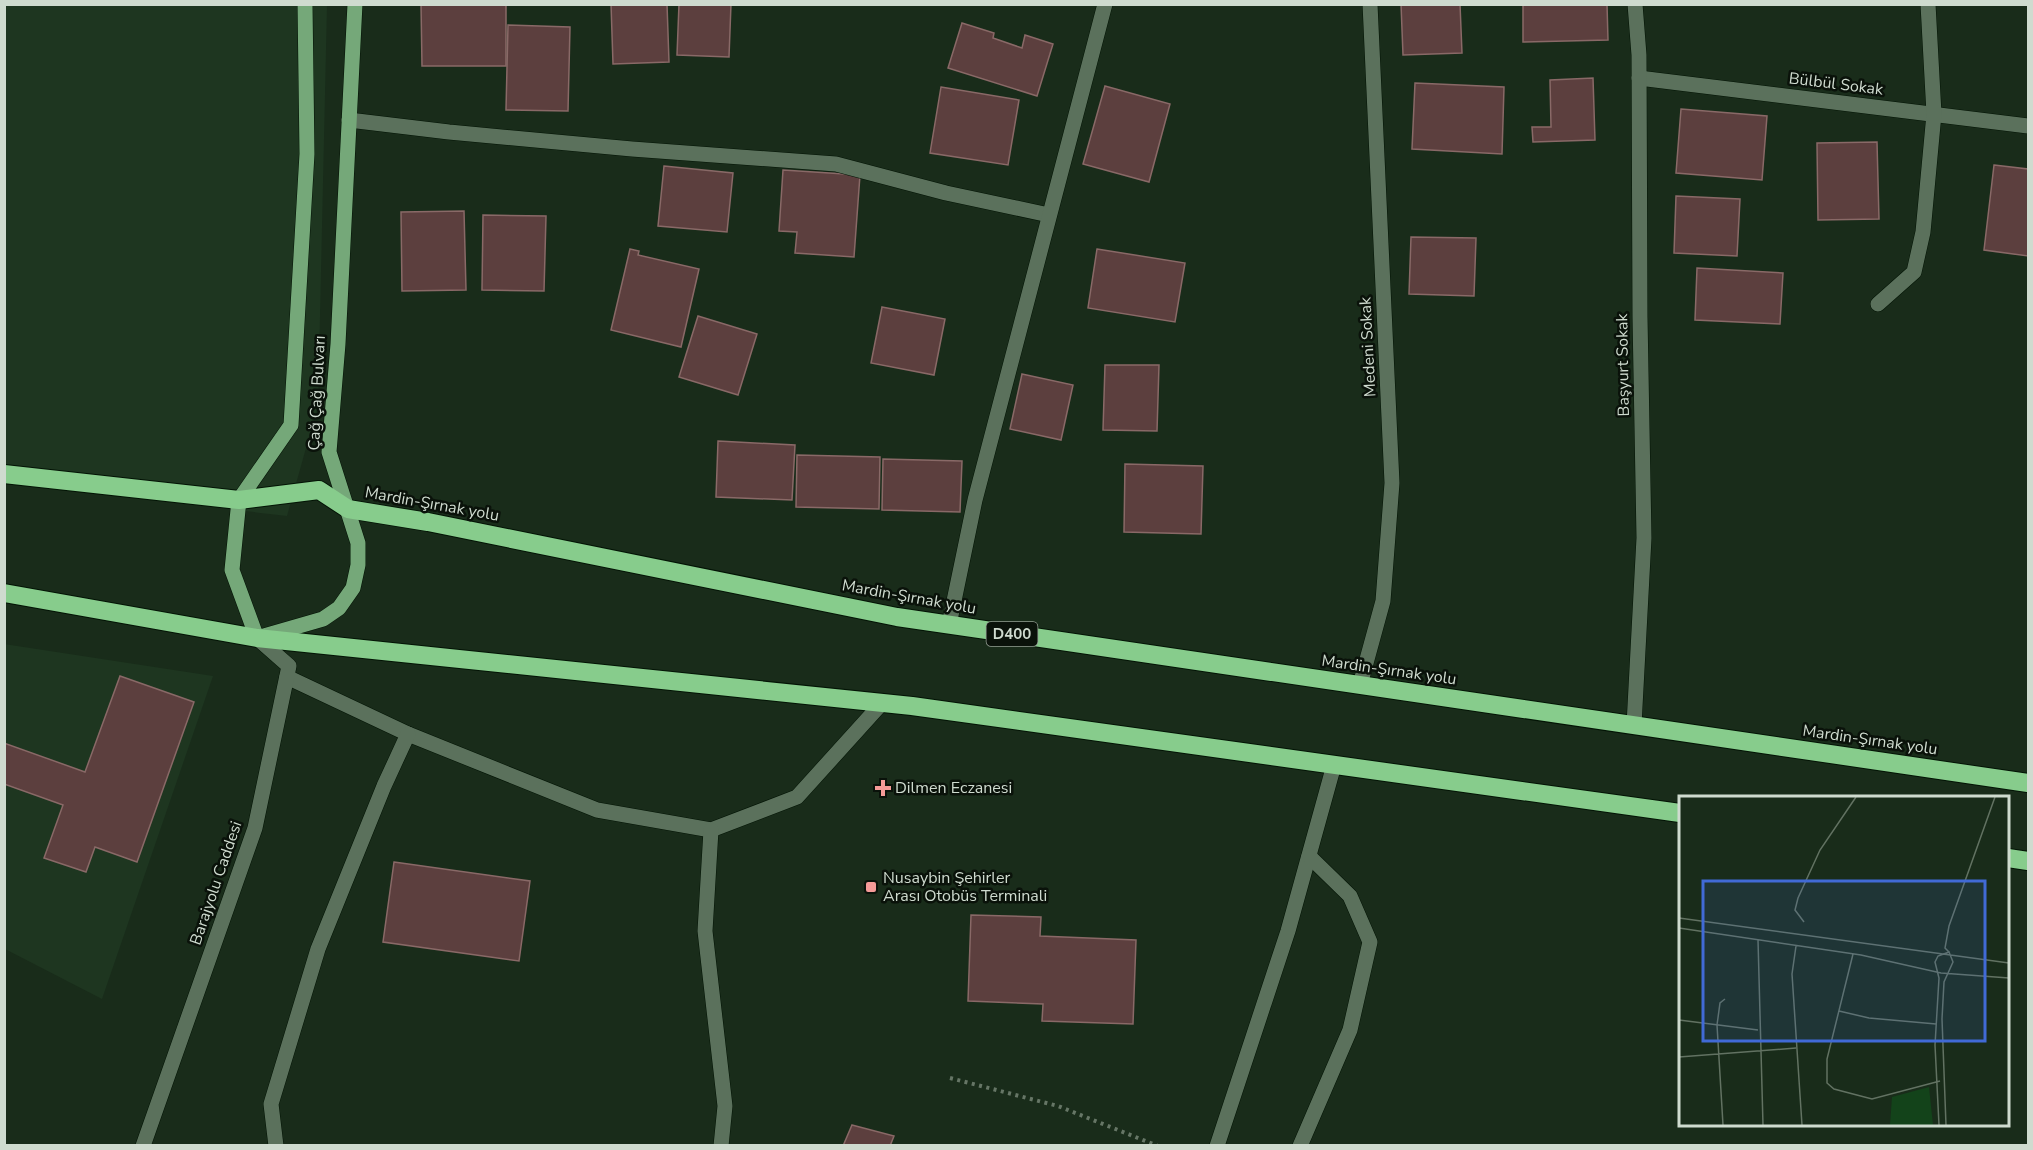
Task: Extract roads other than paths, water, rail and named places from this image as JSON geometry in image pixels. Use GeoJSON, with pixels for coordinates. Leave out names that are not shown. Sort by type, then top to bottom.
{"type":"FeatureCollection","features":[{"type":"Feature","properties":{"kind":"highway","name":"Mardin-Şırnak yolu"},"geometry":{"type":"LineString","coordinates":[[4,474],[239,500],[319,490],[348,509],[428,522],[897,617],[2028,783]]}},
{"type":"Feature","properties":{"kind":"highway"},"geometry":{"type":"LineString","coordinates":[[4,593],[258,638],[882,703],[1679,813]]}},
{"type":"Feature","properties":{"kind":"highway"},"geometry":{"type":"LineString","coordinates":[[2009,858],[2028,861]]}},
{"type":"Feature","properties":{"kind":"main road","name":"Çağ Çağ Bulvarı"},"geometry":{"type":"LineString","coordinates":[[305,4],[307,154],[291,426],[239,500],[232,570],[258,638],[323,619],[339,608],[353,588],[357,565],[358,543],[329,452],[338,344],[355,4]]}},
{"type":"Feature","properties":{"kind":"street"},"geometry":{"type":"LineString","coordinates":[[949,625],[975,500],[1106,4]]}},
{"type":"Feature","properties":{"kind":"street","name":"Medeni Sokak"},"geometry":{"type":"LineString","coordinates":[[1360,685],[1383,601],[1392,483],[1370,4]]}},
{"type":"Feature","properties":{"kind":"street","name":"Başyurt Sokak"},"geometry":{"type":"LineString","coordinates":[[1634,725],[1644,538],[1639,78],[1635,4]]}},
{"type":"Feature","properties":{"kind":"street"},"geometry":{"type":"LineString","coordinates":[[1878,304],[1914,272],[1923,232],[1934,114],[1928,4]]}},
{"type":"Feature","properties":{"kind":"street","name":"Bülbül Sokak"},"geometry":{"type":"LineString","coordinates":[[1639,78],[2028,126]]}},
{"type":"Feature","properties":{"kind":"street"},"geometry":{"type":"LineString","coordinates":[[349,120],[632,149],[836,164],[946,193],[1049,215]]}},
{"type":"Feature","properties":{"kind":"street"},"geometry":{"type":"LineString","coordinates":[[258,638],[289,666],[287,677],[408,734],[597,810],[711,830],[797,797],[882,703]]}},
{"type":"Feature","properties":{"kind":"street","name":"Barajyolu Caddesi"},"geometry":{"type":"LineString","coordinates":[[143,1146],[255,828],[287,677]]}},
{"type":"Feature","properties":{"kind":"street"},"geometry":{"type":"LineString","coordinates":[[276,1146],[271,1104],[318,949],[384,786],[408,734]]}},
{"type":"Feature","properties":{"kind":"street"},"geometry":{"type":"LineString","coordinates":[[1217,1146],[1288,931],[1334,765]]}},
{"type":"Feature","properties":{"kind":"street"},"geometry":{"type":"LineString","coordinates":[[711,830],[705,931],[725,1106],[721,1146]]}},
{"type":"Feature","properties":{"kind":"street"},"geometry":{"type":"LineString","coordinates":[[1300,1146],[1350,1030],[1370,942],[1350,896],[1309,856]]}},
{"type":"Feature","properties":{"kind":"place","name":"Dilmen Eczanesi"},"geometry":{"type":"Point","coordinates":[883,788]}},
{"type":"Feature","properties":{"kind":"place","name":"Nusaybin Şehirler Arası Otobüs Terminali"},"geometry":{"type":"Point","coordinates":[871,887]}}]}
